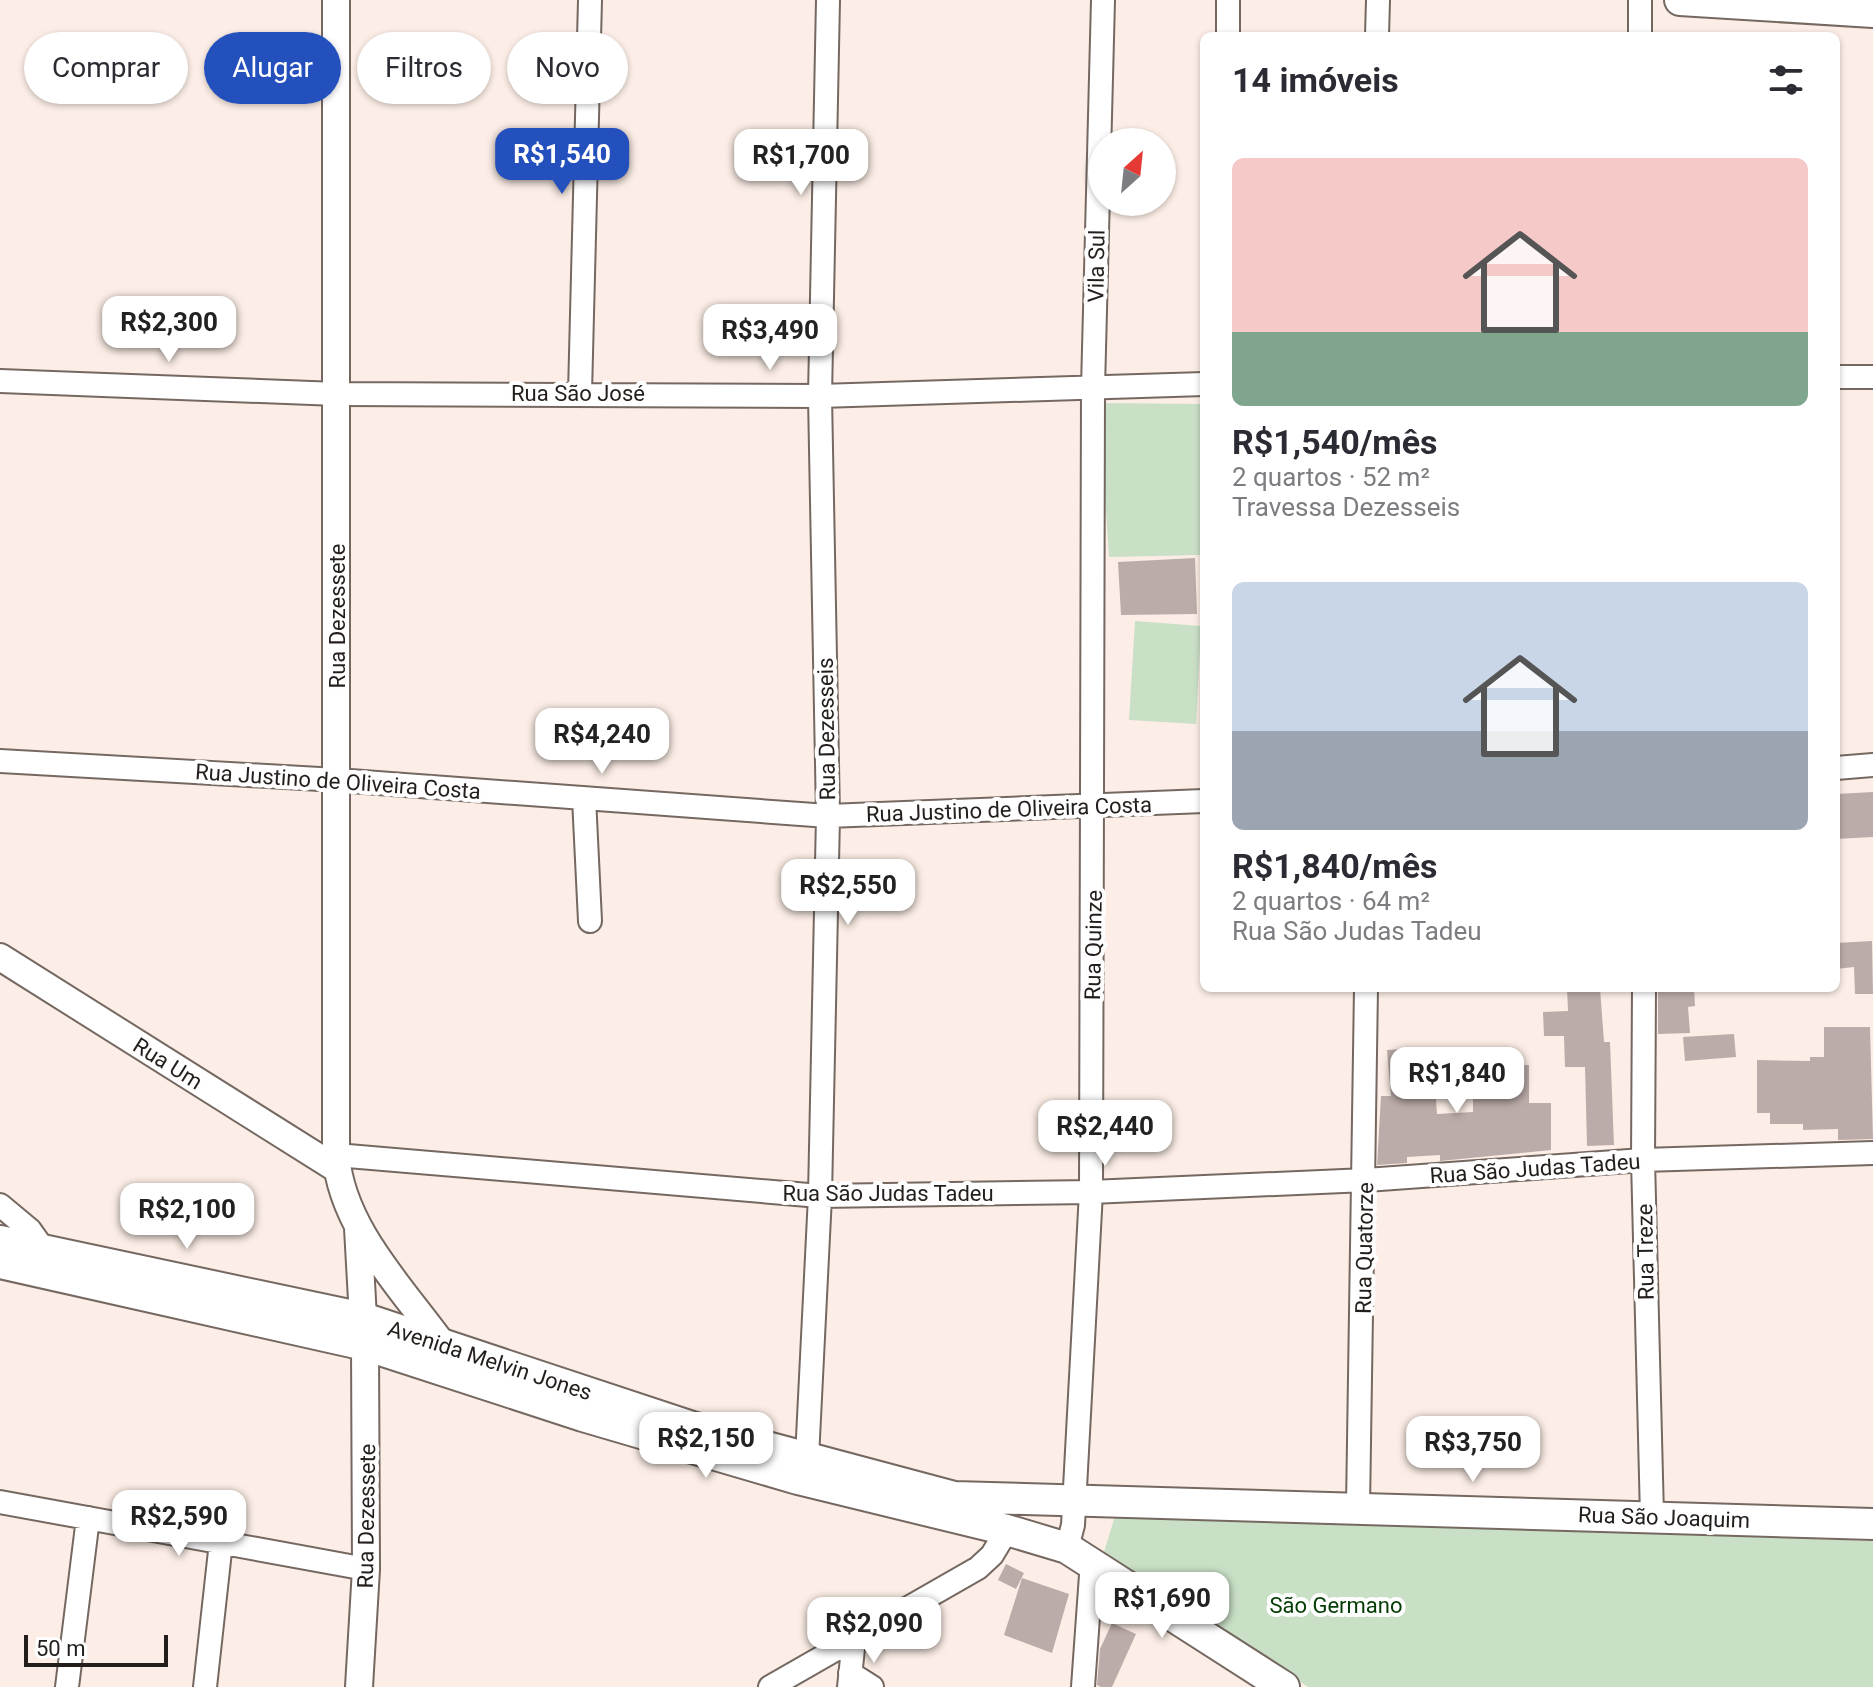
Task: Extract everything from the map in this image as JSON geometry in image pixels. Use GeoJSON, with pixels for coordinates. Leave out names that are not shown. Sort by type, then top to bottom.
{"type":"FeatureCollection","features":[{"type":"Feature","properties":{"kind":"main road"},"geometry":{"type":"LineString","coordinates":[[1680,0],[1873,12]]}},
{"type":"Feature","properties":{"kind":"main road","name":"Avenida Melvin Jones"},"geometry":{"type":"LineString","coordinates":[[0,1241],[42,1247],[364,1332],[583,1416],[782,1474],[1007,1530],[1079,1555],[1284,1687]]}},
{"type":"Feature","properties":{"kind":"main road","name":"Avenida Melvin Jones"},"geometry":{"type":"LineString","coordinates":[[0,1263],[165,1297],[364,1332],[440,1341],[692,1427],[954,1497],[1072,1502]]}},
{"type":"Feature","properties":{"kind":"main road","name":"Rua São Joaquim"},"geometry":{"type":"LineString","coordinates":[[1072,1502],[1358,1507],[1873,1524]]}},
{"type":"Feature","properties":{"kind":"street","name":"Rua Dezessete"},"geometry":{"type":"LineString","coordinates":[[336,0],[336,1162],[358,1228],[364,1332],[366,1569],[359,1687]]}},
{"type":"Feature","properties":{"kind":"street"},"geometry":{"type":"LineString","coordinates":[[580,393],[590,0]]}},
{"type":"Feature","properties":{"kind":"street","name":"Rua Dezesseis"},"geometry":{"type":"LineString","coordinates":[[807,1458],[820,1196],[828,816],[820,396],[828,0]]}},
{"type":"Feature","properties":{"kind":"street","name":"Vila Sul"},"geometry":{"type":"LineString","coordinates":[[1093,388],[1103,0]]}},
{"type":"Feature","properties":{"kind":"street"},"geometry":{"type":"LineString","coordinates":[[1228,0],[1228,32]]}},
{"type":"Feature","properties":{"kind":"street"},"geometry":{"type":"LineString","coordinates":[[1377,32],[1378,0]]}},
{"type":"Feature","properties":{"kind":"street"},"geometry":{"type":"LineString","coordinates":[[1640,0],[1640,32]]}},
{"type":"Feature","properties":{"kind":"street"},"geometry":{"type":"LineString","coordinates":[[1840,377],[1873,377]]}},
{"type":"Feature","properties":{"kind":"street","name":"Rua São José"},"geometry":{"type":"LineString","coordinates":[[0,381],[337,394],[820,396],[1200,384]]}},
{"type":"Feature","properties":{"kind":"street","name":"Rua Quinze"},"geometry":{"type":"LineString","coordinates":[[1079,1555],[1072,1502],[1091,1192],[1095,806],[1093,388]]}},
{"type":"Feature","properties":{"kind":"street","name":"Rua Justino de Oliveira Costa"},"geometry":{"type":"LineString","coordinates":[[0,761],[337,780],[828,816],[1200,801]]}},
{"type":"Feature","properties":{"kind":"street"},"geometry":{"type":"LineString","coordinates":[[1840,768],[1873,765]]}},
{"type":"Feature","properties":{"kind":"street"},"geometry":{"type":"LineString","coordinates":[[584,798],[590,921]]}},
{"type":"Feature","properties":{"kind":"street","name":"Rua Um"},"geometry":{"type":"LineString","coordinates":[[0,957],[336,1162]]}},
{"type":"Feature","properties":{"kind":"street","name":"Rua Quatorze"},"geometry":{"type":"LineString","coordinates":[[1358,1507],[1366,1180],[1366,992]]}},
{"type":"Feature","properties":{"kind":"street","name":"Rua Treze"},"geometry":{"type":"LineString","coordinates":[[1644,992],[1643,1160],[1652,1516]]}},
{"type":"Feature","properties":{"kind":"street","name":"Rua São Judas Tadeu"},"geometry":{"type":"LineString","coordinates":[[336,1162],[820,1196],[1091,1192],[1366,1180],[1643,1160],[1873,1153]]}},
{"type":"Feature","properties":{"kind":"street"},"geometry":{"type":"LineString","coordinates":[[0,1205],[30,1230],[42,1247]]}},
{"type":"Feature","properties":{"kind":"street","name":"Rua Dezessete"},"geometry":{"type":"LineString","coordinates":[[358,1228],[440,1341]]}},
{"type":"Feature","properties":{"kind":"street"},"geometry":{"type":"LineString","coordinates":[[0,1502],[366,1569]]}},
{"type":"Feature","properties":{"kind":"street"},"geometry":{"type":"LineString","coordinates":[[67,1687],[88,1518]]}},
{"type":"Feature","properties":{"kind":"street"},"geometry":{"type":"LineString","coordinates":[[770,1687],[978,1568],[992,1555],[1007,1530]]}},
{"type":"Feature","properties":{"kind":"street"},"geometry":{"type":"LineString","coordinates":[[205,1687],[221,1542]]}},
{"type":"Feature","properties":{"kind":"street"},"geometry":{"type":"LineString","coordinates":[[1079,1555],[1083,1687]]}},
{"type":"Feature","properties":{"kind":"street"},"geometry":{"type":"LineString","coordinates":[[854,1639],[850,1680],[872,1687]]}},
{"type":"Feature","properties":{"kind":"green space"},"geometry":{"type":"Polygon","coordinates":[[[1099,403],[1200,404],[1200,555],[1109,557],[1099,403]]]}},
{"type":"Feature","properties":{"kind":"green space"},"geometry":{"type":"Polygon","coordinates":[[[1135,621],[1200,626],[1196,724],[1129,720],[1135,621]]]}},
{"type":"Feature","properties":{"kind":"green space","name":"São Germano"},"geometry":{"type":"Polygon","coordinates":[[[1115,1516],[1873,1541],[1873,1687],[1308,1687],[1104,1552],[1115,1516]]]}},
{"type":"Feature","properties":{"kind":"building"},"geometry":{"type":"Polygon","coordinates":[[[1195,558],[1197,614],[1121,615],[1118,562],[1195,558]]]}},
{"type":"Feature","properties":{"kind":"building"},"geometry":{"type":"Polygon","coordinates":[[[1873,792],[1873,837],[1840,839],[1840,794],[1873,792]]]}},
{"type":"Feature","properties":{"kind":"building"},"geometry":{"type":"Polygon","coordinates":[[[1872,941],[1873,994],[1855,994],[1854,967],[1840,969],[1840,943],[1872,941]]]}},
{"type":"Feature","properties":{"kind":"building"},"geometry":{"type":"Polygon","coordinates":[[[1567,992],[1600,992],[1604,1042],[1610,1042],[1614,1145],[1587,1146],[1585,1067],[1565,1067],[1564,1036],[1544,1036],[1543,1012],[1568,1011],[1567,992]]]}},
{"type":"Feature","properties":{"kind":"building"},"geometry":{"type":"Polygon","coordinates":[[[1658,992],[1694,992],[1695,1006],[1688,1007],[1690,1033],[1658,1034],[1658,992]]]}},
{"type":"Feature","properties":{"kind":"building"},"geometry":{"type":"Polygon","coordinates":[[[1824,1027],[1870,1027],[1873,1139],[1838,1140],[1838,1129],[1803,1130],[1803,1124],[1770,1124],[1770,1113],[1757,1113],[1757,1060],[1810,1061],[1810,1057],[1824,1057],[1824,1027]]]}},
{"type":"Feature","properties":{"kind":"building"},"geometry":{"type":"Polygon","coordinates":[[[1734,1034],[1736,1057],[1685,1061],[1683,1037],[1734,1034]]]}},
{"type":"Feature","properties":{"kind":"building"},"geometry":{"type":"Polygon","coordinates":[[[1432,1047],[1437,1114],[1473,1112],[1473,1086],[1502,1086],[1502,1065],[1529,1065],[1529,1103],[1551,1103],[1551,1150],[1440,1161],[1440,1155],[1407,1157],[1407,1163],[1377,1165],[1381,1096],[1391,1096],[1387,1050],[1432,1047]]]}},
{"type":"Feature","properties":{"kind":"building"},"geometry":{"type":"Polygon","coordinates":[[[1006,1564],[1024,1573],[1016,1589],[998,1580],[1006,1564]]]}},
{"type":"Feature","properties":{"kind":"building"},"geometry":{"type":"Polygon","coordinates":[[[1022,1578],[1069,1594],[1052,1653],[1004,1635],[1022,1578]]]}},
{"type":"Feature","properties":{"kind":"building"},"geometry":{"type":"Polygon","coordinates":[[[1112,1623],[1136,1634],[1112,1687],[1101,1687],[1097,1685],[1100,1649],[1112,1623]]]}}]}
